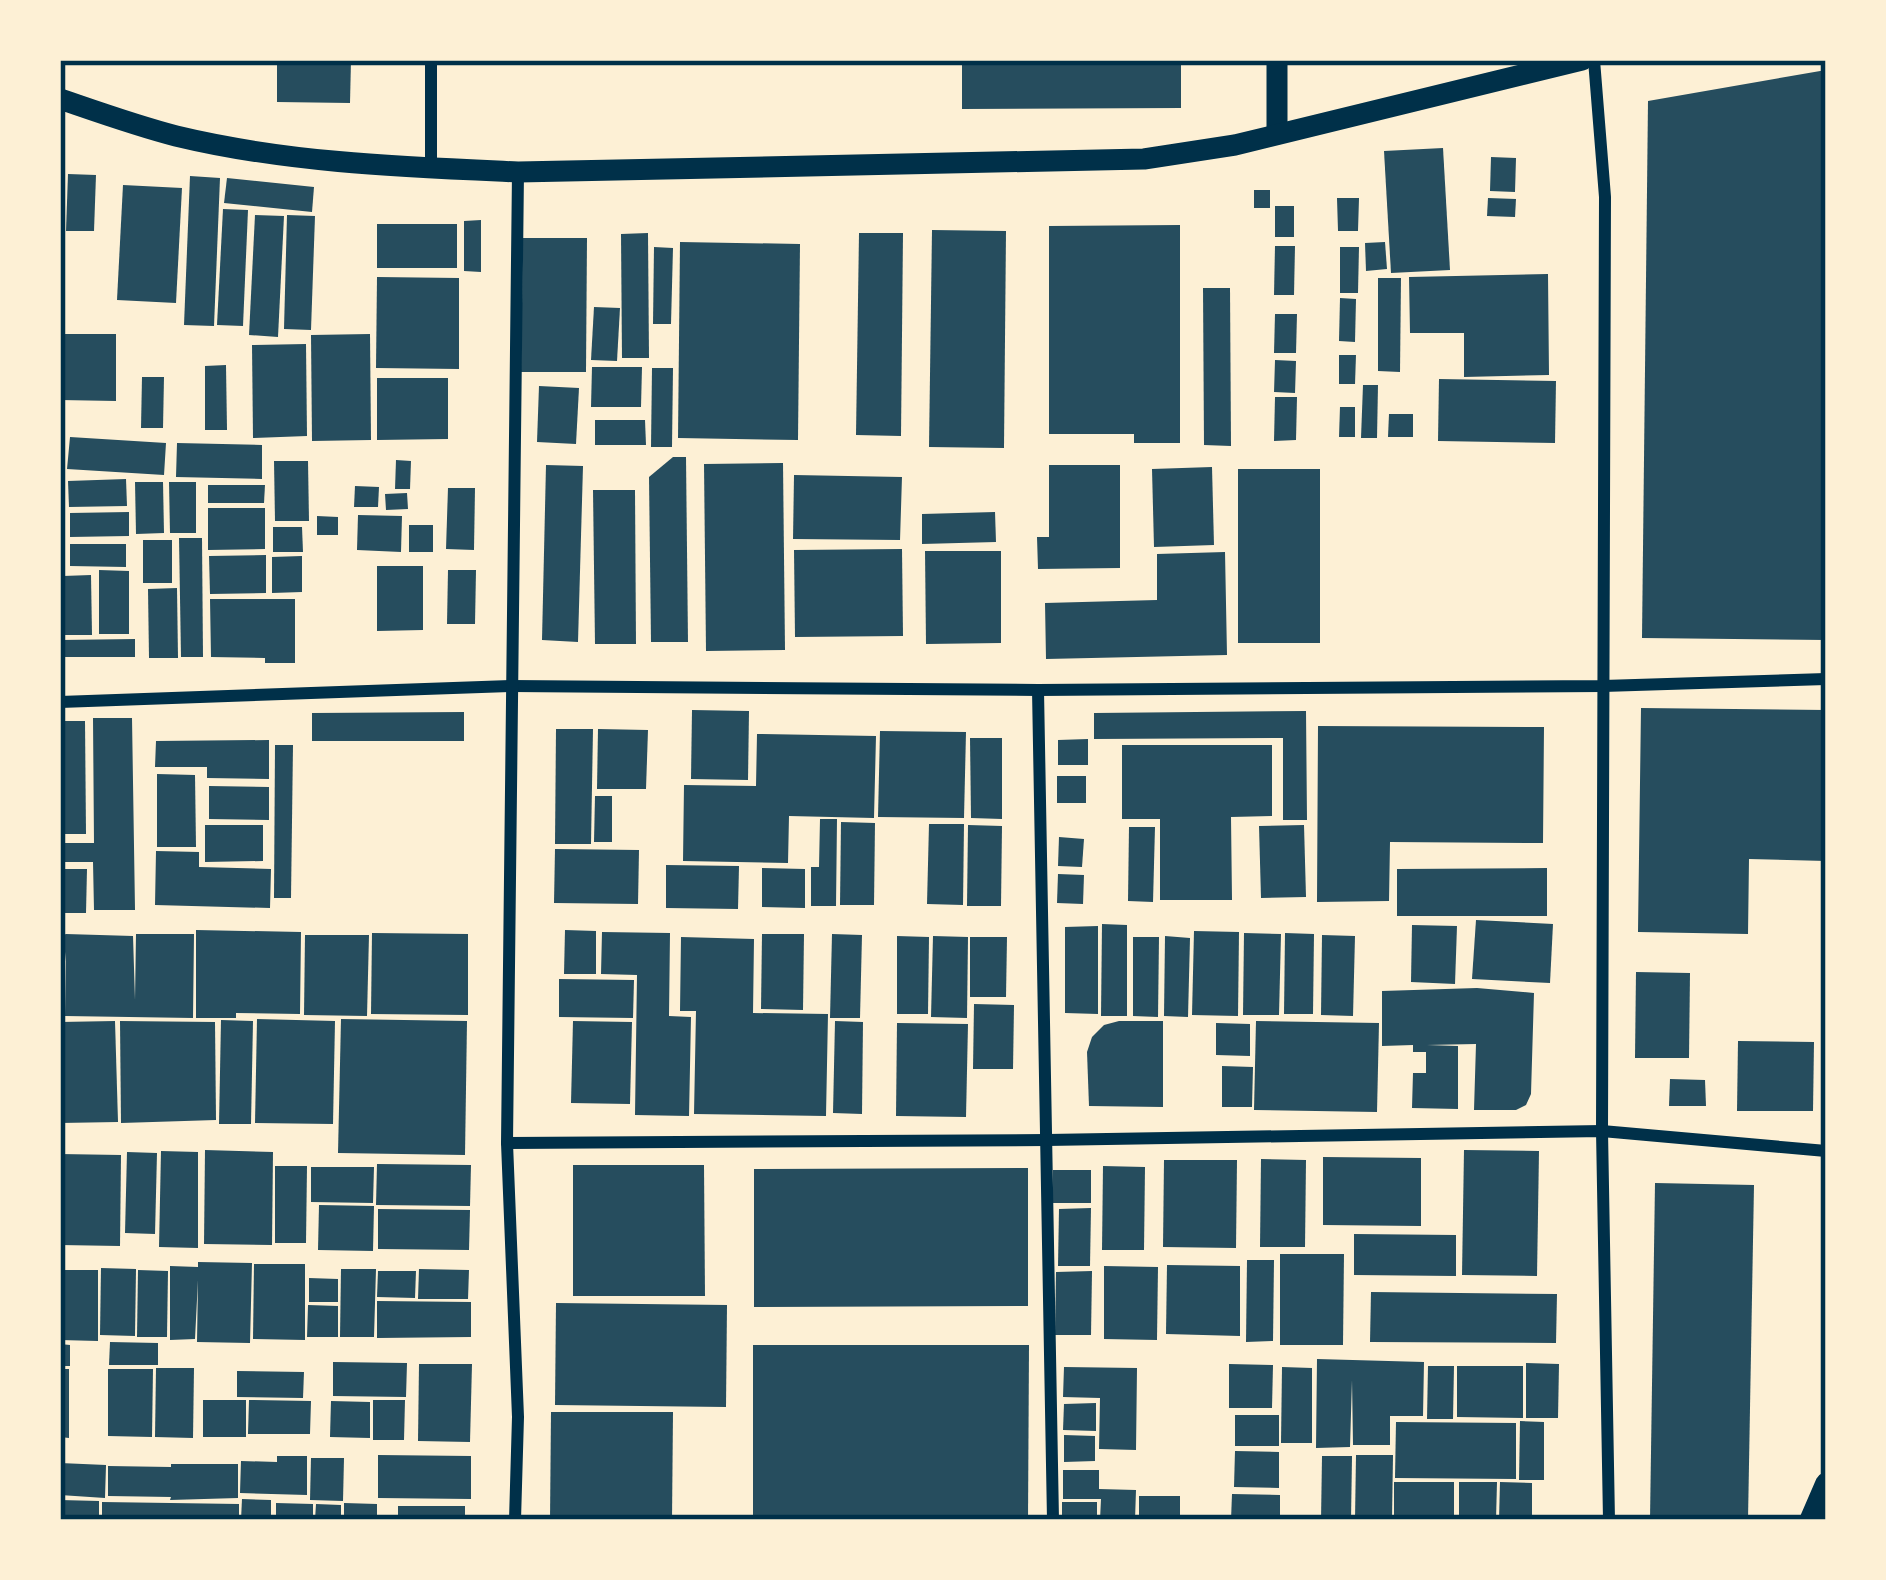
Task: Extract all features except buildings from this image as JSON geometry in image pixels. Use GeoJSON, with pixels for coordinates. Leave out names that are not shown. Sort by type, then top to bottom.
{"type":"FeatureCollection","features":[{"type":"Feature","properties":{"kind":"street"},"geometry":{"type":"LineString","coordinates":[[430,60],[431,168]]}},
{"type":"Feature","properties":{"kind":"street"},"geometry":{"type":"LineString","coordinates":[[1276,60],[1276,134]]}},
{"type":"Feature","properties":{"kind":"street"},"geometry":{"type":"LineString","coordinates":[[1594,60],[1605,197],[1602,1131],[1609,1520]]}},
{"type":"Feature","properties":{"kind":"street"},"geometry":{"type":"LineString","coordinates":[[60,100],[175,136],[298,158],[431,168],[518,172],[1144,158],[1276,134],[1568,62]]}},
{"type":"Feature","properties":{"kind":"street"},"geometry":{"type":"LineString","coordinates":[[515,1520],[518,1417],[507,1143],[518,172]]}},
{"type":"Feature","properties":{"kind":"street"},"geometry":{"type":"LineString","coordinates":[[60,702],[512,686],[1038,690],[1604,686],[1826,679]]}},
{"type":"Feature","properties":{"kind":"street"},"geometry":{"type":"LineString","coordinates":[[1038,690],[1053,1520]]}},
{"type":"Feature","properties":{"kind":"street"},"geometry":{"type":"LineString","coordinates":[[507,1143],[1602,1131],[1826,1151]]}},
{"type":"Feature","properties":{"kind":"street"},"geometry":{"type":"LineString","coordinates":[[1810,1520],[1826,1483]]}}]}
